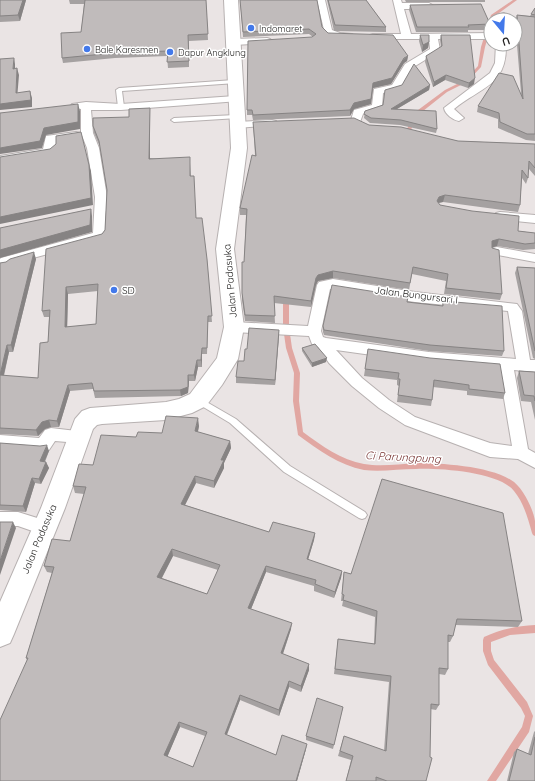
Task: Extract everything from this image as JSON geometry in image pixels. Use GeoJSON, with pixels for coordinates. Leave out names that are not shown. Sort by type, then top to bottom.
{"type":"FeatureCollection","features":[{"type":"Feature","properties":{"kind":"street","name":"Jalan Padasuka"},"geometry":{"type":"LineString","coordinates":[[0,634],[53,508],[83,425],[90,417],[102,415],[166,412],[184,407],[198,400],[227,359],[234,327],[226,249],[228,221],[239,148],[234,82],[234,42],[231,0]]}},
{"type":"Feature","properties":{"kind":"street"},"geometry":{"type":"LineString","coordinates":[[321,0],[328,32],[332,35],[407,37],[483,36]]}},
{"type":"Feature","properties":{"kind":"street"},"geometry":{"type":"LineString","coordinates":[[407,37],[398,3],[436,6]]}},
{"type":"Feature","properties":{"kind":"street"},"geometry":{"type":"LineString","coordinates":[[368,127],[351,120],[360,110],[377,107],[378,91],[396,86],[402,75],[411,64],[432,53],[434,50],[433,37]]}},
{"type":"Feature","properties":{"kind":"street"},"geometry":{"type":"LineString","coordinates":[[234,42],[278,40]]}},
{"type":"Feature","properties":{"kind":"street"},"geometry":{"type":"LineString","coordinates":[[459,118],[449,108],[484,83],[498,69],[501,52]]}},
{"type":"Feature","properties":{"kind":"street"},"geometry":{"type":"LineString","coordinates":[[62,108],[86,105],[121,107],[235,99]]}},
{"type":"Feature","properties":{"kind":"street"},"geometry":{"type":"LineString","coordinates":[[0,265],[4,264],[6,261],[36,252],[99,236],[101,197],[93,148],[88,133],[86,105]]}},
{"type":"Feature","properties":{"kind":"street"},"geometry":{"type":"LineString","coordinates":[[237,121],[285,122]]}},
{"type":"Feature","properties":{"kind":"street"},"geometry":{"type":"LineString","coordinates":[[0,159],[47,152],[50,150],[50,138],[88,133]]}},
{"type":"Feature","properties":{"kind":"street"},"geometry":{"type":"LineString","coordinates":[[87,211],[100,208]]}},
{"type":"Feature","properties":{"kind":"street"},"geometry":{"type":"LineString","coordinates":[[491,215],[535,219]]}},
{"type":"Feature","properties":{"kind":"street"},"geometry":{"type":"LineString","coordinates":[[497,251],[535,258]]}},
{"type":"Feature","properties":{"kind":"street","name":"Jalan Bungursari I"},"geometry":{"type":"LineString","coordinates":[[314,331],[324,285],[328,284],[415,297],[504,305],[512,307],[530,366]]}},
{"type":"Feature","properties":{"kind":"street"},"geometry":{"type":"LineString","coordinates":[[234,327],[314,331],[317,340],[324,343],[390,353],[506,365],[530,366]]}},
{"type":"Feature","properties":{"kind":"street"},"geometry":{"type":"LineString","coordinates":[[324,343],[334,359],[357,382],[384,404],[410,421],[490,450],[528,457],[506,365]]}},
{"type":"Feature","properties":{"kind":"street"},"geometry":{"type":"LineString","coordinates":[[0,441],[43,445],[51,434],[78,437]]}},
{"type":"Feature","properties":{"kind":"street"},"geometry":{"type":"LineString","coordinates":[[0,520],[18,519],[44,527]]}},
{"type":"Feature","properties":{"kind":"lane"},"geometry":{"type":"LineString","coordinates":[[121,107],[119,90],[234,82]]}},
{"type":"Feature","properties":{"kind":"lane"},"geometry":{"type":"LineString","coordinates":[[174,120],[237,121]]}},
{"type":"Feature","properties":{"kind":"lane"},"geometry":{"type":"LineString","coordinates":[[198,400],[233,421],[287,469],[362,515]]}},
{"type":"Feature","properties":{"kind":"building"},"geometry":{"type":"Polygon","coordinates":[[[0,0],[23,0],[18,15],[0,16],[0,0]]]}},
{"type":"Feature","properties":{"kind":"building"},"geometry":{"type":"Polygon","coordinates":[[[85,0],[206,0],[208,34],[188,35],[189,61],[167,62],[168,51],[114,53],[62,58],[61,33],[81,32],[85,0]]]}},
{"type":"Feature","properties":{"kind":"building"},"geometry":{"type":"Polygon","coordinates":[[[240,0],[317,0],[322,27],[328,33],[393,35],[408,56],[404,58],[392,78],[373,83],[371,99],[354,103],[350,110],[253,115],[252,110],[247,110],[248,41],[312,37],[316,34],[309,29],[243,32],[240,0]]]}},
{"type":"Feature","properties":{"kind":"building"},"geometry":{"type":"Polygon","coordinates":[[[328,0],[366,0],[386,27],[335,25],[328,0]]]}},
{"type":"Feature","properties":{"kind":"building"},"geometry":{"type":"Polygon","coordinates":[[[481,4],[485,12],[483,12],[483,24],[468,25],[469,27],[417,27],[410,5],[481,4]]]}},
{"type":"Feature","properties":{"kind":"building"},"geometry":{"type":"Polygon","coordinates":[[[535,8],[535,15],[531,14],[535,8]]]}},
{"type":"Feature","properties":{"kind":"building"},"geometry":{"type":"Polygon","coordinates":[[[523,16],[535,17],[535,134],[527,134],[500,122],[499,113],[478,106],[499,73],[513,76],[523,99],[520,52],[523,52],[523,16]]]}},
{"type":"Feature","properties":{"kind":"building"},"geometry":{"type":"Polygon","coordinates":[[[420,35],[429,35],[429,42],[423,45],[420,35]]]}},
{"type":"Feature","properties":{"kind":"building"},"geometry":{"type":"Polygon","coordinates":[[[441,35],[470,35],[475,78],[469,83],[446,75],[434,82],[426,56],[442,46],[441,35]]]}},
{"type":"Feature","properties":{"kind":"building"},"geometry":{"type":"Polygon","coordinates":[[[14,58],[13,69],[17,68],[16,93],[30,91],[31,100],[0,104],[0,59],[14,58]]]}},
{"type":"Feature","properties":{"kind":"building"},"geometry":{"type":"Polygon","coordinates":[[[414,64],[430,85],[391,109],[436,111],[437,129],[401,120],[371,118],[364,114],[365,111],[383,105],[385,90],[402,85],[414,64]]]}},
{"type":"Feature","properties":{"kind":"building"},"geometry":{"type":"Polygon","coordinates":[[[78,104],[78,122],[44,128],[40,141],[0,148],[0,113],[78,104]]]}},
{"type":"Feature","properties":{"kind":"building"},"geometry":{"type":"Polygon","coordinates":[[[150,108],[149,159],[190,157],[190,176],[194,176],[196,218],[202,218],[207,259],[212,316],[208,316],[207,348],[202,348],[201,360],[197,360],[194,375],[188,375],[188,387],[180,390],[94,391],[92,383],[68,385],[57,421],[49,420],[42,422],[36,430],[0,428],[0,375],[38,378],[40,343],[48,342],[50,310],[42,311],[46,249],[102,234],[105,230],[107,190],[99,141],[93,126],[93,118],[129,117],[129,109],[150,108]],[[98,284],[66,287],[65,327],[96,324],[98,284]]]}},
{"type":"Feature","properties":{"kind":"building"},"geometry":{"type":"Polygon","coordinates":[[[354,118],[369,125],[401,127],[458,141],[535,144],[535,168],[529,161],[528,178],[522,170],[520,205],[445,195],[439,197],[437,201],[440,205],[472,211],[519,216],[518,231],[535,233],[535,243],[525,244],[499,239],[492,241],[492,248],[499,250],[502,294],[446,288],[448,274],[413,267],[410,283],[333,271],[318,275],[311,301],[274,296],[275,316],[245,315],[242,293],[242,262],[244,262],[247,209],[240,208],[252,155],[256,156],[253,122],[354,118]]]}},
{"type":"Feature","properties":{"kind":"building"},"geometry":{"type":"Polygon","coordinates":[[[81,132],[89,165],[91,198],[0,217],[0,157],[50,149],[56,144],[56,136],[81,132]]]}},
{"type":"Feature","properties":{"kind":"building"},"geometry":{"type":"Polygon","coordinates":[[[91,209],[90,225],[0,250],[0,228],[91,209]]]}},
{"type":"Feature","properties":{"kind":"building"},"geometry":{"type":"Polygon","coordinates":[[[34,252],[11,345],[7,345],[0,375],[0,263],[34,252]]]}},
{"type":"Feature","properties":{"kind":"building"},"geometry":{"type":"Polygon","coordinates":[[[517,267],[535,268],[535,351],[517,267]]]}},
{"type":"Feature","properties":{"kind":"building"},"geometry":{"type":"Polygon","coordinates":[[[332,285],[408,297],[407,302],[443,306],[443,301],[502,306],[504,351],[430,345],[324,330],[323,326],[332,285]]]}},
{"type":"Feature","properties":{"kind":"building"},"geometry":{"type":"Polygon","coordinates":[[[249,328],[279,330],[275,380],[236,377],[238,361],[244,361],[249,328]]]}},
{"type":"Feature","properties":{"kind":"building"},"geometry":{"type":"Polygon","coordinates":[[[315,344],[327,358],[312,363],[302,348],[315,344]]]}},
{"type":"Feature","properties":{"kind":"building"},"geometry":{"type":"Polygon","coordinates":[[[368,349],[430,358],[500,364],[505,393],[469,389],[469,385],[434,380],[432,400],[398,395],[400,379],[398,379],[399,373],[365,369],[368,349]]]}},
{"type":"Feature","properties":{"kind":"building"},"geometry":{"type":"Polygon","coordinates":[[[519,371],[535,372],[535,401],[534,396],[524,395],[519,371]]]}},
{"type":"Feature","properties":{"kind":"building"},"geometry":{"type":"Polygon","coordinates":[[[166,416],[198,418],[195,431],[230,441],[221,460],[224,460],[214,481],[195,476],[181,504],[269,532],[273,522],[315,533],[307,559],[342,571],[335,592],[315,584],[316,580],[266,566],[248,608],[292,623],[281,653],[309,664],[301,686],[289,681],[279,710],[240,695],[225,734],[276,755],[282,735],[307,744],[296,781],[0,781],[0,720],[28,658],[26,658],[54,567],[44,566],[52,539],[70,541],[86,487],[73,486],[79,464],[93,465],[101,435],[136,437],[138,432],[162,433],[166,416]],[[172,549],[157,577],[207,594],[220,565],[172,549]],[[179,722],[164,755],[193,767],[207,732],[179,722]]]}},
{"type":"Feature","properties":{"kind":"building"},"geometry":{"type":"Polygon","coordinates":[[[0,443],[40,446],[47,445],[40,461],[46,462],[39,479],[32,478],[23,506],[0,505],[0,443]]]}},
{"type":"Feature","properties":{"kind":"building"},"geometry":{"type":"Polygon","coordinates":[[[382,479],[503,513],[522,621],[457,619],[453,636],[448,635],[448,669],[439,668],[439,705],[431,704],[430,757],[432,758],[426,781],[387,781],[376,777],[376,781],[346,781],[353,756],[340,751],[344,736],[386,751],[391,676],[335,669],[338,639],[375,644],[377,611],[343,600],[344,595],[342,594],[344,572],[351,574],[382,479]]]}},
{"type":"Feature","properties":{"kind":"building"},"geometry":{"type":"Polygon","coordinates":[[[0,522],[13,522],[0,561],[0,522]]]}},
{"type":"Feature","properties":{"kind":"building"},"geometry":{"type":"Polygon","coordinates":[[[317,698],[343,707],[334,745],[306,736],[317,698]]]}},
{"type":"Feature","properties":{"kind":"building"},"geometry":{"type":"Polygon","coordinates":[[[535,737],[535,781],[509,781],[517,749],[531,755],[535,737]]]}},
{"type":"Feature","properties":{"kind":"waterway","name":"Ci Parungpung"},"geometry":{"type":"LineString","coordinates":[[406,136],[416,114],[446,91],[466,81],[480,66],[483,47],[493,15],[515,0]]}},
{"type":"Feature","properties":{"kind":"waterway","name":"Ci Parungpung"},"geometry":{"type":"LineString","coordinates":[[286,297],[286,327],[289,348],[297,373],[296,401],[300,433],[330,454],[356,465],[372,468],[420,466],[442,467],[485,473],[498,477],[509,482],[520,493],[528,510],[535,533]]}},
{"type":"Feature","properties":{"kind":"waterway","name":"Ci Parungpung"},"geometry":{"type":"LineString","coordinates":[[491,781],[526,729],[529,716],[524,705],[491,662],[487,651],[487,640],[510,632],[535,629]]}},
{"type":"Feature","properties":{"kind":"place","name":"Indomaret"},"geometry":{"type":"Point","coordinates":[251,28]}},
{"type":"Feature","properties":{"kind":"place","name":"Bale Karesmen"},"geometry":{"type":"Point","coordinates":[87,49]}},
{"type":"Feature","properties":{"kind":"place","name":"Dapur Angklung"},"geometry":{"type":"Point","coordinates":[170,52]}},
{"type":"Feature","properties":{"kind":"place","name":"SD"},"geometry":{"type":"Point","coordinates":[114,290]}}]}
